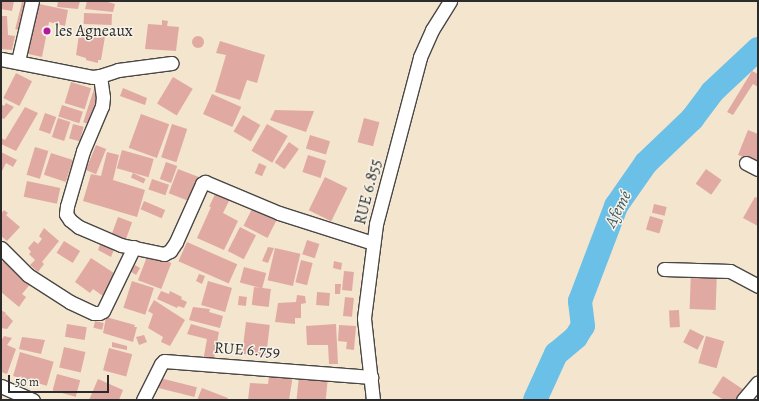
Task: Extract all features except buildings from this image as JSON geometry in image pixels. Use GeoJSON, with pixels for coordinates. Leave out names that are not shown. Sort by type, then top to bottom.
{"type":"FeatureCollection","features":[{"type":"Feature","properties":{"kind":"street"},"geometry":{"type":"LineString","coordinates":[[18,61],[32,1]]}},
{"type":"Feature","properties":{"kind":"street","name":"RUE 6.855"},"geometry":{"type":"LineString","coordinates":[[373,400],[365,305],[376,224],[420,57],[432,30],[450,1]]}},
{"type":"Feature","properties":{"kind":"street"},"geometry":{"type":"LineString","coordinates":[[1,59],[18,61],[92,77],[118,70],[172,63]]}},
{"type":"Feature","properties":{"kind":"street"},"geometry":{"type":"LineString","coordinates":[[100,76],[103,97],[102,106],[83,152],[66,214],[70,220],[79,227],[121,245],[164,254],[170,251],[205,182],[279,213],[373,243]]}},
{"type":"Feature","properties":{"kind":"street"},"geometry":{"type":"LineString","coordinates":[[746,163],[758,168]]}},
{"type":"Feature","properties":{"kind":"street"},"geometry":{"type":"LineString","coordinates":[[1,248],[28,275],[70,302],[99,313],[103,311],[134,247]]}},
{"type":"Feature","properties":{"kind":"street"},"geometry":{"type":"LineString","coordinates":[[664,269],[730,271],[758,286]]}},
{"type":"Feature","properties":{"kind":"street","name":"RUE 6.759"},"geometry":{"type":"LineString","coordinates":[[143,400],[160,364],[164,362],[371,377]]}},
{"type":"Feature","properties":{"kind":"street"},"geometry":{"type":"LineString","coordinates":[[743,400],[758,382]]}},
{"type":"Feature","properties":{"kind":"street"},"geometry":{"type":"LineString","coordinates":[[1,386],[32,400]]}},
{"type":"Feature","properties":{"kind":"waterway","name":"Afemé"},"geometry":{"type":"LineString","coordinates":[[535,400],[556,354],[576,337],[583,326],[580,301],[616,206],[646,163],[692,119],[712,92],[758,49]]}},
{"type":"Feature","properties":{"kind":"place","name":"les Agneaux"},"geometry":{"type":"Point","coordinates":[47,31]}}]}
